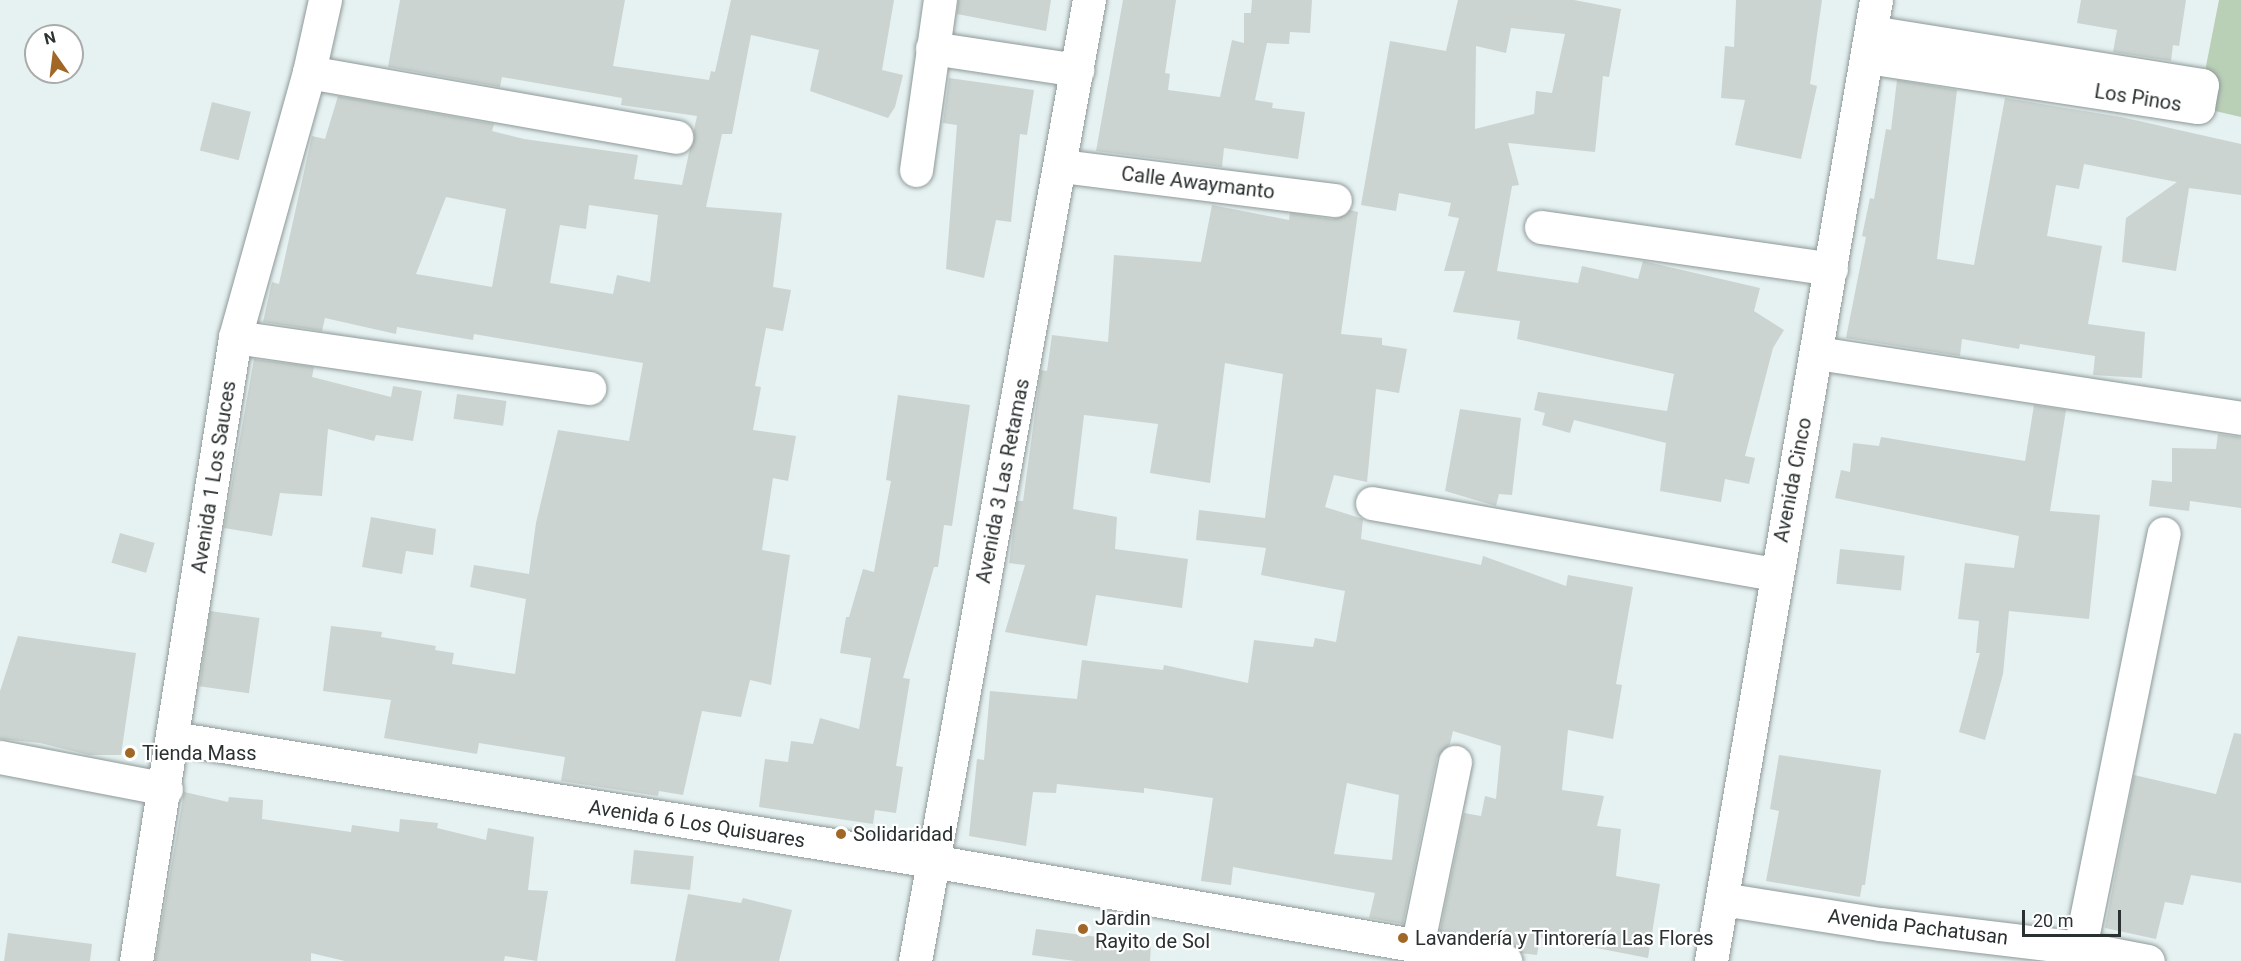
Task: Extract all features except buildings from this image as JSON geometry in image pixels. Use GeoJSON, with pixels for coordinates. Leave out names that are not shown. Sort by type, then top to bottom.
{"type":"FeatureCollection","features":[{"type":"Feature","properties":{"kind":"street","name":"Avenida 1 Los Sauces"},"geometry":{"type":"LineString","coordinates":[[136,961],[166,789],[236,337],[309,72],[325,0]]}},
{"type":"Feature","properties":{"kind":"street"},"geometry":{"type":"LineString","coordinates":[[916,170],[940,0]]}},
{"type":"Feature","properties":{"kind":"street","name":"Avenida 3 Las Retamas"},"geometry":{"type":"LineString","coordinates":[[915,961],[1061,166],[1089,0]]}},
{"type":"Feature","properties":{"kind":"street","name":"Avenida Cinco"},"geometry":{"type":"LineString","coordinates":[[1711,961],[1775,574],[1832,269],[1876,0]]}},
{"type":"Feature","properties":{"kind":"street","name":"Los Pinos"},"geometry":{"type":"LineString","coordinates":[[1869,44],[2202,85],[2198,107],[1869,44]]}},
{"type":"Feature","properties":{"kind":"street"},"geometry":{"type":"LineString","coordinates":[[932,48],[1077,70]]}},
{"type":"Feature","properties":{"kind":"street"},"geometry":{"type":"LineString","coordinates":[[309,72],[676,137]]}},
{"type":"Feature","properties":{"kind":"street","name":"Calle Awaymanto"},"geometry":{"type":"LineString","coordinates":[[1061,166],[1335,200]]}},
{"type":"Feature","properties":{"kind":"street"},"geometry":{"type":"LineString","coordinates":[[1541,227],[1832,269]]}},
{"type":"Feature","properties":{"kind":"street"},"geometry":{"type":"LineString","coordinates":[[236,337],[589,388]]}},
{"type":"Feature","properties":{"kind":"street"},"geometry":{"type":"LineString","coordinates":[[1817,353],[2241,418]]}},
{"type":"Feature","properties":{"kind":"street"},"geometry":{"type":"LineString","coordinates":[[1372,503],[1775,574]]}},
{"type":"Feature","properties":{"kind":"street"},"geometry":{"type":"LineString","coordinates":[[2068,951],[2164,533]]}},
{"type":"Feature","properties":{"kind":"street","name":"Avenida 6 Los Quisuares"},"geometry":{"type":"LineString","coordinates":[[173,738],[932,861],[1506,961]]}},
{"type":"Feature","properties":{"kind":"street"},"geometry":{"type":"LineString","coordinates":[[0,757],[166,789]]}},
{"type":"Feature","properties":{"kind":"street"},"geometry":{"type":"LineString","coordinates":[[1417,947],[1455,762]]}},
{"type":"Feature","properties":{"kind":"street","name":"Avenida Pachatusan"},"geometry":{"type":"LineString","coordinates":[[1722,899],[1880,924],[2148,961]]}},
{"type":"Feature","properties":{"kind":"green space"},"geometry":{"type":"Polygon","coordinates":[[[2219,0],[2241,0],[2241,117],[2198,107],[2219,0]]]}},
{"type":"Feature","properties":{"kind":"place","name":"Tienda Mass"},"geometry":{"type":"Point","coordinates":[130,753]}},
{"type":"Feature","properties":{"kind":"place","name":"Solidaridad"},"geometry":{"type":"Point","coordinates":[841,834]}},
{"type":"Feature","properties":{"kind":"place","name":"Jardin Rayito de Sol"},"geometry":{"type":"Point","coordinates":[1083,929]}},
{"type":"Feature","properties":{"kind":"place","name":"Lavandería y Tintorería Las Flores"},"geometry":{"type":"Point","coordinates":[1403,938]}}]}
